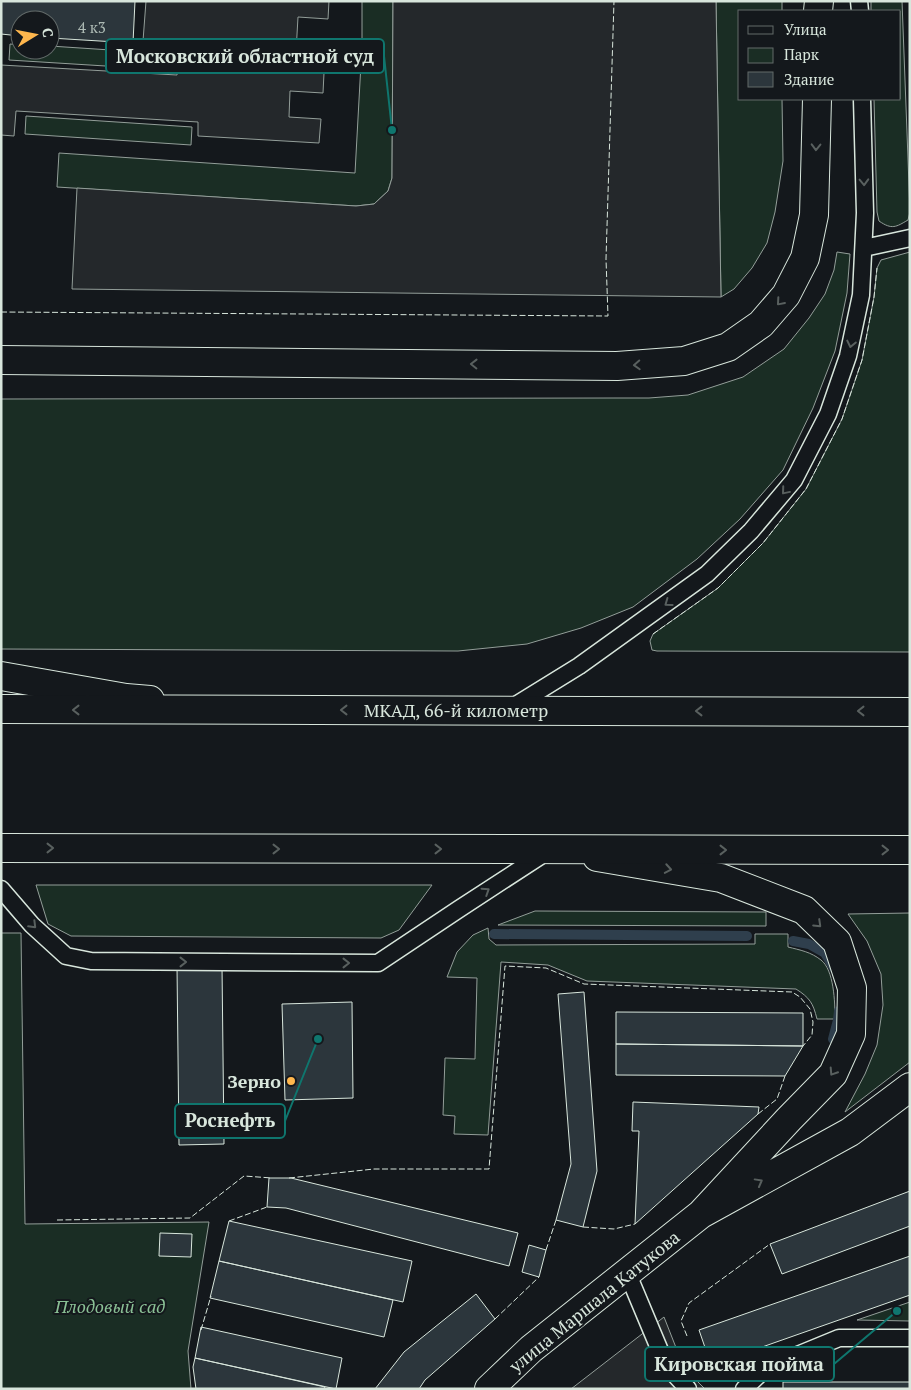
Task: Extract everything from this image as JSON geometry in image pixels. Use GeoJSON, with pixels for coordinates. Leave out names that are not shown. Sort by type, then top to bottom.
{"type":"FeatureCollection","features":[{"type":"Feature","properties":{"kind":"main road"},"geometry":{"type":"LineString","coordinates":[[1,360],[617,366],[684,361],[728,347],[761,324],[786,295],[805,258],[814,215],[817,100]]}},
{"type":"Feature","properties":{"kind":"main road"},"geometry":{"type":"LineString","coordinates":[[1,676],[126,698],[253,710]]}},
{"type":"Feature","properties":{"kind":"main road","name":"МКАД, 66-й километр"},"geometry":{"type":"LineString","coordinates":[[1,709],[910,712]]}},
{"type":"Feature","properties":{"kind":"main road"},"geometry":{"type":"LineString","coordinates":[[1,848],[910,850]]}},
{"type":"Feature","properties":{"kind":"main road","name":"улица Маршала Катукова"},"geometry":{"type":"LineString","coordinates":[[551,849],[721,878],[804,910],[837,942],[852,988],[852,1034],[833,1074],[788,1119],[702,1214]]}},
{"type":"Feature","properties":{"kind":"main road","name":"улица Маршала Катукова"},"geometry":{"type":"LineString","coordinates":[[488,1389],[531,1348],[702,1214],[850,1132],[910,1087]]}},
{"type":"Feature","properties":{"kind":"lane"},"geometry":{"type":"LineString","coordinates":[[506,710],[579,666],[707,574],[751,531],[794,480],[828,414],[848,356],[861,295],[865,213],[862,100]]}},
{"type":"Feature","properties":{"kind":"lane"},"geometry":{"type":"LineString","coordinates":[[864,248],[910,238]]}},
{"type":"Feature","properties":{"kind":"lane"},"geometry":{"type":"LineString","coordinates":[[1,889],[32,925],[66,956],[90,961],[378,964],[459,908],[551,849]]}},
{"type":"Feature","properties":{"kind":"lane"},"geometry":{"type":"LineString","coordinates":[[626,1272],[666,1365],[688,1389]]}},
{"type":"Feature","properties":{"kind":"lane"},"geometry":{"type":"LineString","coordinates":[[744,1389],[766,1368],[839,1338],[910,1338]]}},
{"type":"Feature","properties":{"kind":"green space"},"geometry":{"type":"Polygon","coordinates":[[[362,1],[393,1],[392,178],[388,191],[374,204],[356,206],[57,187],[59,153],[355,173],[362,45],[362,1]]]}},
{"type":"Feature","properties":{"kind":"green space"},"geometry":{"type":"Polygon","coordinates":[[[716,1],[782,1],[782,10],[738,10],[738,100],[782,100],[783,161],[775,212],[767,243],[752,268],[734,289],[721,297],[716,1]]]}},
{"type":"Feature","properties":{"kind":"green space"},"geometry":{"type":"Polygon","coordinates":[[[871,1],[902,1],[910,212],[908,220],[894,226],[887,226],[879,221],[877,212],[874,100],[901,100],[901,10],[871,10],[871,1]]]}},
{"type":"Feature","properties":{"kind":"green space"},"geometry":{"type":"Polygon","coordinates":[[[10,44],[10,60],[60,60],[60,47],[171,54],[170,70],[9,60],[10,44]]]}},
{"type":"Feature","properties":{"kind":"green space"},"geometry":{"type":"Polygon","coordinates":[[[26,116],[192,127],[191,145],[25,134],[26,116]]]}},
{"type":"Feature","properties":{"kind":"green space"},"geometry":{"type":"Polygon","coordinates":[[[837,252],[850,254],[847,293],[835,351],[813,408],[783,470],[740,519],[697,559],[633,607],[581,628],[527,644],[458,651],[1,649],[1,399],[649,398],[688,395],[743,377],[784,349],[809,318],[825,294],[834,270],[837,252]]]}},
{"type":"Feature","properties":{"kind":"green space"},"geometry":{"type":"Polygon","coordinates":[[[910,252],[910,652],[652,650],[650,641],[653,634],[718,588],[763,543],[806,489],[842,419],[862,360],[874,297],[877,268],[881,260],[910,252]]]}},
{"type":"Feature","properties":{"kind":"green space"},"geometry":{"type":"Polygon","coordinates":[[[36,885],[432,885],[399,930],[381,938],[71,936],[48,924],[36,885]]]}},
{"type":"Feature","properties":{"kind":"green space"},"geometry":{"type":"Polygon","coordinates":[[[535,911],[766,912],[766,926],[498,925],[535,911]]]}},
{"type":"Feature","properties":{"kind":"green space"},"geometry":{"type":"Polygon","coordinates":[[[910,913],[910,1062],[845,1112],[865,1074],[877,1045],[883,1005],[881,974],[867,941],[848,914],[910,913]]]}},
{"type":"Feature","properties":{"kind":"green space"},"geometry":{"type":"Polygon","coordinates":[[[488,928],[489,939],[496,945],[755,944],[755,934],[788,934],[788,947],[813,955],[821,960],[829,971],[833,987],[835,1019],[817,1019],[810,1001],[796,989],[587,981],[548,965],[501,962],[488,1135],[454,1134],[455,1116],[443,1115],[445,1058],[475,1059],[477,978],[447,977],[457,952],[473,935],[488,928]]]}},
{"type":"Feature","properties":{"kind":"green space","name":"Плодовый сад"},"geometry":{"type":"Polygon","coordinates":[[[1,933],[21,933],[25,1224],[209,1222],[188,1351],[191,1389],[1,1389],[1,933]]]}},
{"type":"Feature","properties":{"kind":"green space"},"geometry":{"type":"Polygon","coordinates":[[[910,1302],[910,1321],[857,1320],[910,1302]]]}},
{"type":"Feature","properties":{"kind":"shaded area"},"geometry":{"type":"Polygon","coordinates":[[[146,1],[329,1],[328,19],[298,17],[296,52],[325,53],[323,93],[290,91],[289,117],[321,119],[319,143],[198,136],[198,122],[16,111],[14,136],[1,135],[1,65],[177,75],[179,43],[143,41],[146,1]]]}},
{"type":"Feature","properties":{"kind":"shaded area"},"geometry":{"type":"Polygon","coordinates":[[[393,1],[716,1],[721,297],[72,289],[77,188],[356,206],[374,204],[388,191],[392,178],[393,1]]]}},
{"type":"Feature","properties":{"kind":"shaded area"},"geometry":{"type":"Polygon","coordinates":[[[664,1317],[684,1368],[705,1389],[571,1389],[664,1317]]]}},
{"type":"Feature","properties":{"kind":"building"},"geometry":{"type":"Polygon","coordinates":[[[1,1],[135,1],[133,43],[60,39],[60,10],[10,10],[10,35],[1,34],[1,1]]]}},
{"type":"Feature","properties":{"kind":"building"},"geometry":{"type":"Polygon","coordinates":[[[177,966],[222,966],[224,1144],[179,1145],[177,966]]]}},
{"type":"Feature","properties":{"kind":"building"},"geometry":{"type":"Polygon","coordinates":[[[584,992],[597,1171],[583,1227],[556,1220],[571,1164],[558,994],[584,992]]]}},
{"type":"Feature","properties":{"kind":"building"},"geometry":{"type":"Polygon","coordinates":[[[352,1002],[353,1098],[285,1100],[282,1004],[352,1002]]]}},
{"type":"Feature","properties":{"kind":"building"},"geometry":{"type":"Polygon","coordinates":[[[616,1012],[803,1013],[803,1046],[616,1044],[616,1012]]]}},
{"type":"Feature","properties":{"kind":"building"},"geometry":{"type":"Polygon","coordinates":[[[616,1044],[803,1046],[785,1076],[616,1075],[616,1044]]]}},
{"type":"Feature","properties":{"kind":"building"},"geometry":{"type":"Polygon","coordinates":[[[633,1102],[759,1107],[758,1114],[635,1224],[639,1131],[632,1131],[633,1102]]]}},
{"type":"Feature","properties":{"kind":"building"},"geometry":{"type":"Polygon","coordinates":[[[269,1178],[291,1178],[518,1233],[509,1266],[286,1208],[267,1207],[269,1178]]]}},
{"type":"Feature","properties":{"kind":"building"},"geometry":{"type":"Polygon","coordinates":[[[910,1191],[910,1226],[782,1274],[770,1244],[910,1191]]]}},
{"type":"Feature","properties":{"kind":"building"},"geometry":{"type":"Polygon","coordinates":[[[229,1221],[412,1261],[403,1302],[219,1261],[229,1221]]]}},
{"type":"Feature","properties":{"kind":"building"},"geometry":{"type":"Polygon","coordinates":[[[160,1233],[192,1234],[191,1257],[159,1256],[160,1233]]]}},
{"type":"Feature","properties":{"kind":"building"},"geometry":{"type":"Polygon","coordinates":[[[529,1245],[546,1250],[539,1277],[522,1272],[529,1245]]]}},
{"type":"Feature","properties":{"kind":"building"},"geometry":{"type":"Polygon","coordinates":[[[910,1256],[910,1295],[711,1365],[699,1330],[910,1256]]]}},
{"type":"Feature","properties":{"kind":"building"},"geometry":{"type":"Polygon","coordinates":[[[219,1261],[393,1300],[384,1337],[210,1298],[219,1261]]]}},
{"type":"Feature","properties":{"kind":"building"},"geometry":{"type":"Polygon","coordinates":[[[476,1294],[495,1319],[425,1380],[419,1389],[375,1389],[404,1352],[476,1294]]]}},
{"type":"Feature","properties":{"kind":"building"},"geometry":{"type":"Polygon","coordinates":[[[201,1327],[342,1358],[336,1389],[195,1358],[201,1327]]]}},
{"type":"Feature","properties":{"kind":"building"},"geometry":{"type":"Polygon","coordinates":[[[195,1358],[325,1387],[324,1389],[196,1389],[193,1367],[195,1358]]]}},
{"type":"Feature","properties":{"kind":"building"},"geometry":{"type":"Polygon","coordinates":[[[783,1382],[910,1382],[910,1389],[783,1389],[783,1382]]]}},
{"type":"Feature","properties":{"kind":"waterway"},"geometry":{"type":"LineString","coordinates":[[494,934],[747,936]]}},
{"type":"Feature","properties":{"kind":"waterway"},"geometry":{"type":"LineString","coordinates":[[793,941],[809,944],[825,953],[834,968]]}},
{"type":"Feature","properties":{"kind":"waterway"},"geometry":{"type":"LineString","coordinates":[[833,1039],[839,1011]]}},
{"type":"Feature","properties":{"kind":"fence"},"geometry":{"type":"LineString","coordinates":[[1,312],[608,316],[606,259],[614,1]]}},
{"type":"Feature","properties":{"kind":"fence"},"geometry":{"type":"LineString","coordinates":[[653,634],[718,588],[763,543],[806,489],[842,419],[862,360],[874,297],[877,268]]}},
{"type":"Feature","properties":{"kind":"fence"},"geometry":{"type":"LineString","coordinates":[[289,1178],[374,1169],[489,1169],[505,966],[546,968],[584,984],[792,992],[800,997],[810,1009],[813,1022],[812,1035],[803,1046]]}},
{"type":"Feature","properties":{"kind":"fence"},"geometry":{"type":"LineString","coordinates":[[758,1114],[777,1099],[785,1076]]}},
{"type":"Feature","properties":{"kind":"fence"},"geometry":{"type":"LineString","coordinates":[[57,1220],[190,1218],[244,1176],[272,1178]]}},
{"type":"Feature","properties":{"kind":"fence"},"geometry":{"type":"LineString","coordinates":[[229,1221],[267,1207]]}},
{"type":"Feature","properties":{"kind":"fence"},"geometry":{"type":"LineString","coordinates":[[546,1250],[556,1220]]}},
{"type":"Feature","properties":{"kind":"fence"},"geometry":{"type":"LineString","coordinates":[[583,1227],[614,1229],[635,1224]]}},
{"type":"Feature","properties":{"kind":"fence"},"geometry":{"type":"LineString","coordinates":[[687,1336],[681,1321],[689,1303],[770,1244]]}},
{"type":"Feature","properties":{"kind":"fence"},"geometry":{"type":"LineString","coordinates":[[495,1319],[539,1277]]}},
{"type":"Feature","properties":{"kind":"fence"},"geometry":{"type":"LineString","coordinates":[[201,1330],[211,1296]]}},
{"type":"Feature","properties":{"kind":"place","name":"Московский областной суд"},"geometry":{"type":"Point","coordinates":[392,130]}},
{"type":"Feature","properties":{"kind":"place","name":"Роснефть"},"geometry":{"type":"Point","coordinates":[318,1039]}},
{"type":"Feature","properties":{"kind":"place","name":"Зерно"},"geometry":{"type":"Point","coordinates":[291,1081]}},
{"type":"Feature","properties":{"kind":"place","name":"Кировская пойма"},"geometry":{"type":"Point","coordinates":[897,1311]}}]}
